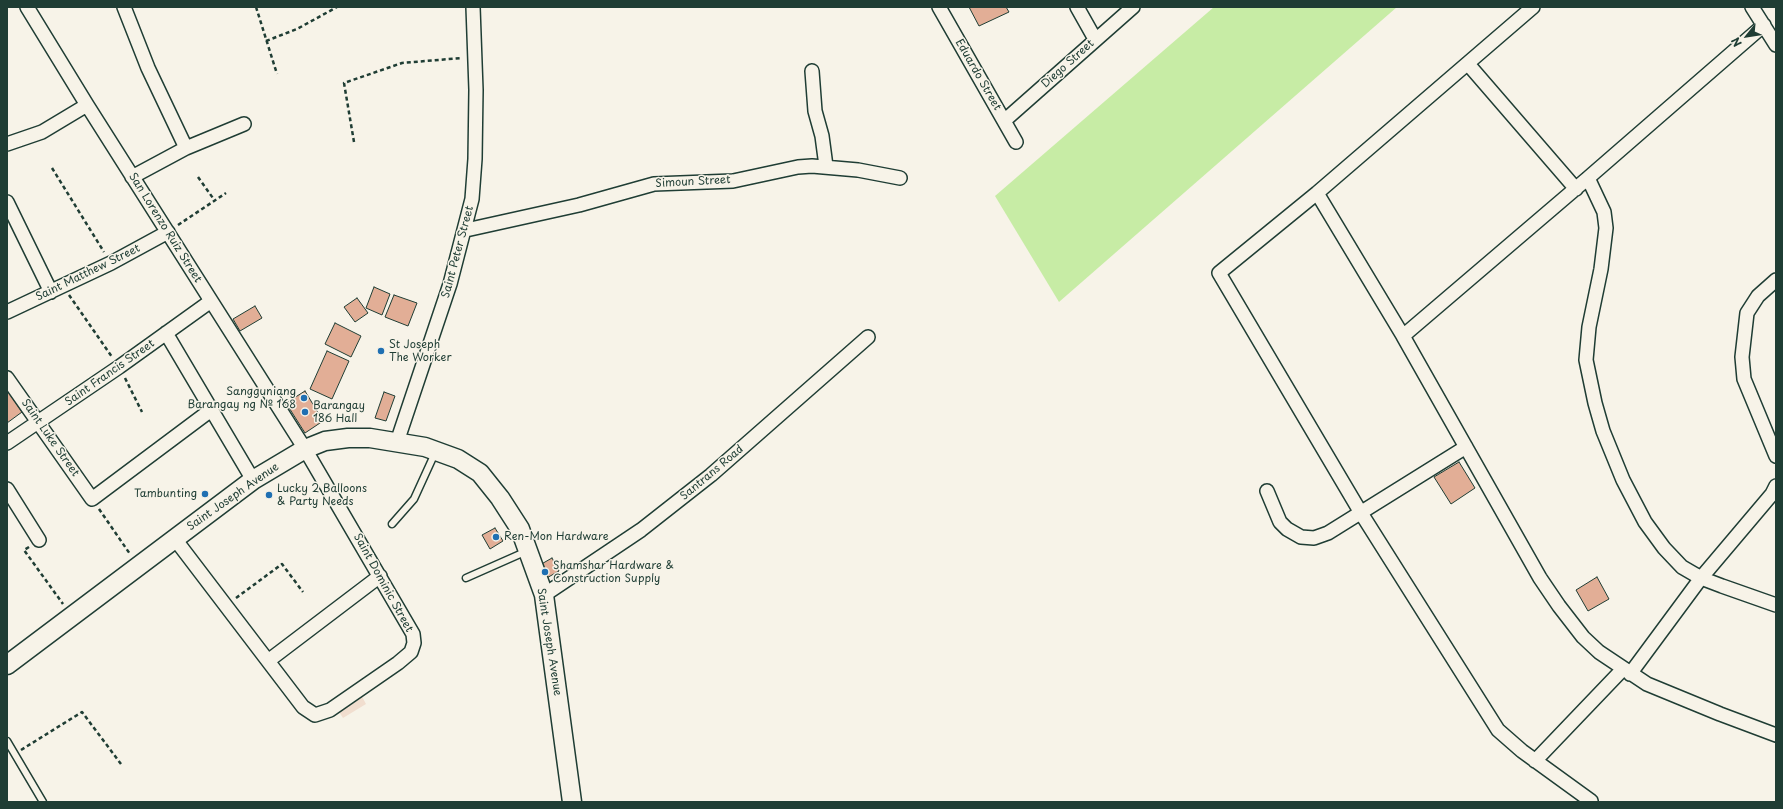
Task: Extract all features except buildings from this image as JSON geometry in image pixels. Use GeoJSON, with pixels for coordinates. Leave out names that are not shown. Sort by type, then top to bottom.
{"type":"FeatureCollection","features":[{"type":"Feature","properties":{"kind":"main road","name":"Saint Joseph Avenue"},"geometry":{"type":"LineString","coordinates":[[7,665],[253,480],[306,449],[325,441],[348,438],[370,438],[397,442],[435,451],[458,459],[480,473],[500,498],[520,529],[544,595],[572,802]]}},
{"type":"Feature","properties":{"kind":"street","name":"San Lorenzo Ruiz Street"},"geometry":{"type":"LineString","coordinates":[[27,7],[132,177],[306,449]]}},
{"type":"Feature","properties":{"kind":"street"},"geometry":{"type":"LineString","coordinates":[[124,7],[148,68],[186,148]]}},
{"type":"Feature","properties":{"kind":"street","name":"Saint Peter Street"},"geometry":{"type":"LineString","coordinates":[[397,442],[450,284],[466,230],[472,199],[475,159],[475,57],[473,7]]}},
{"type":"Feature","properties":{"kind":"street","name":"Eduardo Street"},"geometry":{"type":"LineString","coordinates":[[939,7],[1016,142]]}},
{"type":"Feature","properties":{"kind":"street"},"geometry":{"type":"LineString","coordinates":[[1078,7],[1096,39]]}},
{"type":"Feature","properties":{"kind":"street","name":"Diego Street"},"geometry":{"type":"LineString","coordinates":[[1004,121],[1133,7]]}},
{"type":"Feature","properties":{"kind":"street"},"geometry":{"type":"LineString","coordinates":[[1533,7],[1317,193],[1219,273],[1361,513],[1498,730],[1535,761],[1591,802]]}},
{"type":"Feature","properties":{"kind":"street"},"geometry":{"type":"LineString","coordinates":[[1752,7],[1776,45]]}},
{"type":"Feature","properties":{"kind":"street"},"geometry":{"type":"LineString","coordinates":[[1403,336],[1576,189],[1764,25]]}},
{"type":"Feature","properties":{"kind":"street"},"geometry":{"type":"LineString","coordinates":[[1468,64],[1576,189]]}},
{"type":"Feature","properties":{"kind":"street"},"geometry":{"type":"LineString","coordinates":[[812,71],[815,111],[822,136],[826,166]]}},
{"type":"Feature","properties":{"kind":"street"},"geometry":{"type":"LineString","coordinates":[[7,144],[42,132],[87,105]]}},
{"type":"Feature","properties":{"kind":"street"},"geometry":{"type":"LineString","coordinates":[[132,177],[186,148],[244,124]]}},
{"type":"Feature","properties":{"kind":"street","name":"Simoun Street"},"geometry":{"type":"LineString","coordinates":[[466,230],[579,205],[654,184],[733,181],[798,167],[826,166],[900,178]]}},
{"type":"Feature","properties":{"kind":"street"},"geometry":{"type":"LineString","coordinates":[[1588,178],[1604,212],[1606,228],[1601,269],[1589,327],[1586,360],[1595,403],[1603,431],[1623,480],[1645,522],[1664,548],[1682,567],[1701,578],[1776,605]]}},
{"type":"Feature","properties":{"kind":"street"},"geometry":{"type":"LineString","coordinates":[[1317,193],[1403,336],[1540,578],[1558,606],[1594,647],[1647,684],[1776,735]]}},
{"type":"Feature","properties":{"kind":"street"},"geometry":{"type":"LineString","coordinates":[[7,202],[51,292]]}},
{"type":"Feature","properties":{"kind":"street","name":"Saint Matthew Street"},"geometry":{"type":"LineString","coordinates":[[7,312],[111,263],[168,232]]}},
{"type":"Feature","properties":{"kind":"street"},"geometry":{"type":"LineString","coordinates":[[1776,280],[1758,296],[1747,313],[1742,357],[1744,379],[1776,456]]}},
{"type":"Feature","properties":{"kind":"street","name":"Saint Francis Street"},"geometry":{"type":"LineString","coordinates":[[7,442],[119,367],[211,301]]}},
{"type":"Feature","properties":{"kind":"street"},"geometry":{"type":"LineString","coordinates":[[166,333],[253,480]]}},
{"type":"Feature","properties":{"kind":"street","name":"Santrans Road"},"geometry":{"type":"LineString","coordinates":[[544,595],[641,530],[711,475],[868,337]]}},
{"type":"Feature","properties":{"kind":"street","name":"Saint Luke Street"},"geometry":{"type":"LineString","coordinates":[[7,378],[92,499]]}},
{"type":"Feature","properties":{"kind":"street"},"geometry":{"type":"LineString","coordinates":[[92,499],[211,410]]}},
{"type":"Feature","properties":{"kind":"street"},"geometry":{"type":"LineString","coordinates":[[1267,491],[1280,522],[1292,533],[1301,537],[1314,538],[1328,534],[1466,447]]}},
{"type":"Feature","properties":{"kind":"street","name":"Saint Dominic Street"},"geometry":{"type":"LineString","coordinates":[[175,539],[303,707],[315,715],[330,710],[406,658],[411,652],[414,643],[413,634],[306,449]]}},
{"type":"Feature","properties":{"kind":"street"},"geometry":{"type":"LineString","coordinates":[[1535,761],[1627,671],[1701,578],[1772,494],[1776,486]]}},
{"type":"Feature","properties":{"kind":"street"},"geometry":{"type":"LineString","coordinates":[[7,490],[39,540]]}},
{"type":"Feature","properties":{"kind":"street"},"geometry":{"type":"LineString","coordinates":[[268,661],[380,576]]}},
{"type":"Feature","properties":{"kind":"lane"},"geometry":{"type":"LineString","coordinates":[[392,524],[414,499],[435,451]]}},
{"type":"Feature","properties":{"kind":"lane"},"geometry":{"type":"LineString","coordinates":[[466,578],[528,550]]}},
{"type":"Feature","properties":{"kind":"lane"},"geometry":{"type":"LineString","coordinates":[[7,741],[43,802]]}},
{"type":"Feature","properties":{"kind":"path"},"geometry":{"type":"LineString","coordinates":[[256,7],[277,74]]}},
{"type":"Feature","properties":{"kind":"path"},"geometry":{"type":"LineString","coordinates":[[266,41],[298,29],[337,7]]}},
{"type":"Feature","properties":{"kind":"path"},"geometry":{"type":"LineString","coordinates":[[354,142],[344,83],[380,69],[402,63],[475,57]]}},
{"type":"Feature","properties":{"kind":"path"},"geometry":{"type":"LineString","coordinates":[[52,168],[111,263]]}},
{"type":"Feature","properties":{"kind":"path"},"geometry":{"type":"LineString","coordinates":[[198,177],[215,201]]}},
{"type":"Feature","properties":{"kind":"path"},"geometry":{"type":"LineString","coordinates":[[168,232],[226,193]]}},
{"type":"Feature","properties":{"kind":"path"},"geometry":{"type":"LineString","coordinates":[[63,286],[119,367],[142,412]]}},
{"type":"Feature","properties":{"kind":"path"},"geometry":{"type":"LineString","coordinates":[[92,499],[138,566]]}},
{"type":"Feature","properties":{"kind":"path"},"geometry":{"type":"LineString","coordinates":[[24,550],[72,616]]}},
{"type":"Feature","properties":{"kind":"path"},"geometry":{"type":"LineString","coordinates":[[226,606],[282,564],[303,592]]}},
{"type":"Feature","properties":{"kind":"path"},"geometry":{"type":"LineString","coordinates":[[15,754],[82,712],[120,764]]}},
{"type":"Feature","properties":{"kind":"shaded area"},"geometry":{"type":"Polygon","coordinates":[[[359,691],[366,704],[343,718],[336,707],[359,691]]]}},
{"type":"Feature","properties":{"kind":"green space"},"geometry":{"type":"Polygon","coordinates":[[[1214,7],[1397,7],[1059,302],[995,196],[1214,7]]]}},
{"type":"Feature","properties":{"kind":"place","name":"St Joseph The Worker"},"geometry":{"type":"Point","coordinates":[381,351]}},
{"type":"Feature","properties":{"kind":"place","name":"Sangguniang Barangay ng № 168"},"geometry":{"type":"Point","coordinates":[304,398]}},
{"type":"Feature","properties":{"kind":"place","name":"Barangay 186 Hall"},"geometry":{"type":"Point","coordinates":[305,412]}},
{"type":"Feature","properties":{"kind":"place","name":"Tambunting"},"geometry":{"type":"Point","coordinates":[205,494]}},
{"type":"Feature","properties":{"kind":"place","name":"Lucky 2 Balloons & Party Needs"},"geometry":{"type":"Point","coordinates":[269,495]}},
{"type":"Feature","properties":{"kind":"place","name":"Ren-Mon Hardware"},"geometry":{"type":"Point","coordinates":[496,537]}},
{"type":"Feature","properties":{"kind":"place","name":"Shamshar Hardware & Construction Supply"},"geometry":{"type":"Point","coordinates":[545,572]}}]}
